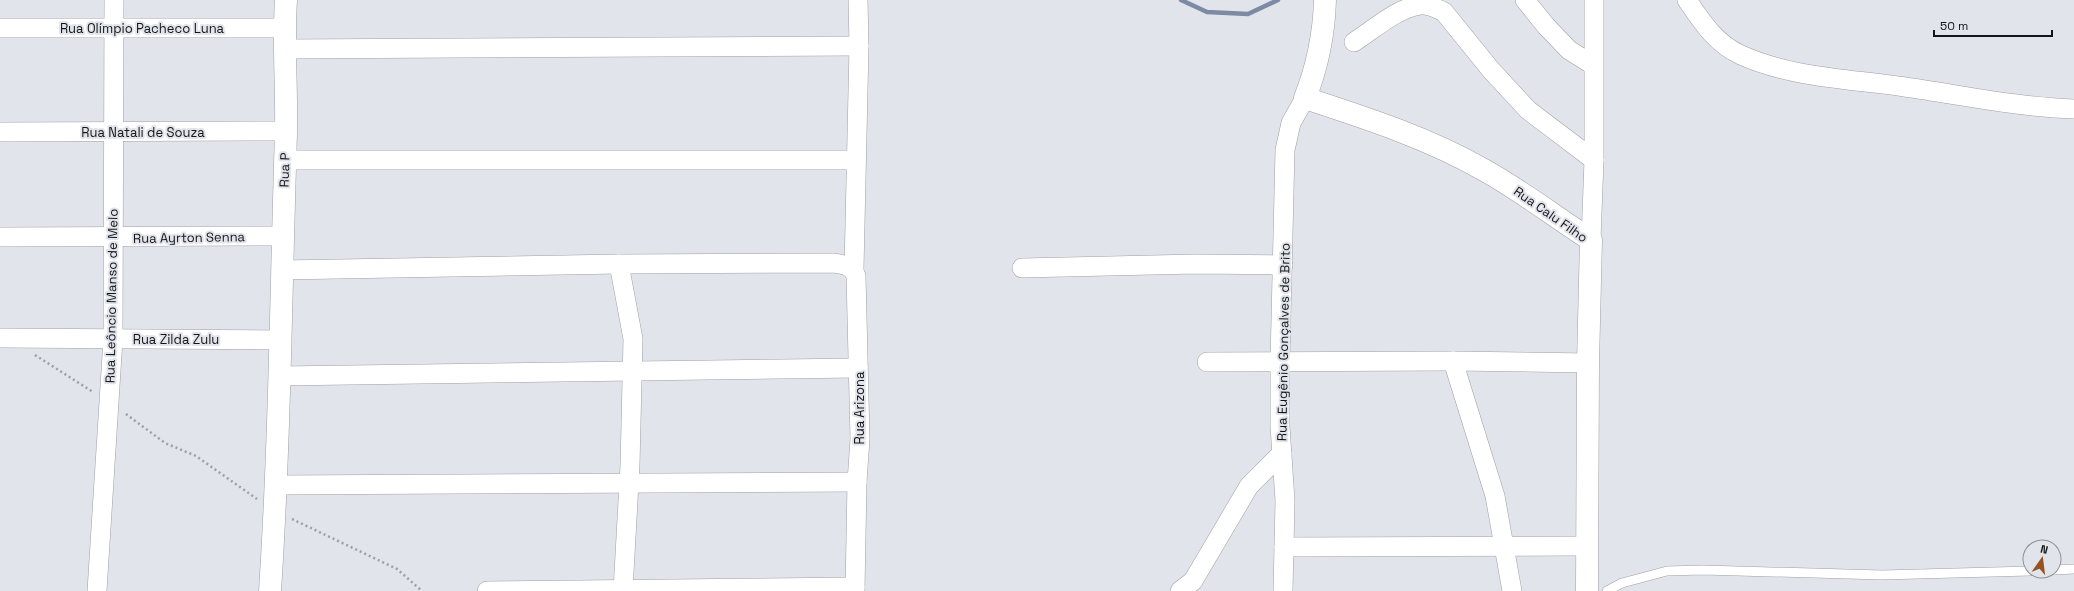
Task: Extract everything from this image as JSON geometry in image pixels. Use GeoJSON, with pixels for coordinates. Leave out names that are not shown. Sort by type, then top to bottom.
{"type":"FeatureCollection","features":[{"type":"Feature","properties":{"kind":"street","name":"Rua Leôncio Manso de Melo"},"geometry":{"type":"LineString","coordinates":[[97,591],[113,339],[114,0]]}},
{"type":"Feature","properties":{"kind":"street","name":"Rua P"},"geometry":{"type":"LineString","coordinates":[[270,591],[277,485],[280,376],[282,236],[286,131],[284,39],[286,0]]}},
{"type":"Feature","properties":{"kind":"street","name":"Rua Arizona"},"geometry":{"type":"LineString","coordinates":[[855,589],[857,482],[860,439],[856,276],[854,270],[855,160],[859,46],[858,0]]}},
{"type":"Feature","properties":{"kind":"street"},"geometry":{"type":"LineString","coordinates":[[1305,98],[1315,73],[1321,48],[1325,0]]}},
{"type":"Feature","properties":{"kind":"street"},"geometry":{"type":"LineString","coordinates":[[1525,0],[1546,26],[1570,50],[1593,65]]}},
{"type":"Feature","properties":{"kind":"street"},"geometry":{"type":"LineString","coordinates":[[1591,240],[1594,160],[1594,0]]}},
{"type":"Feature","properties":{"kind":"street"},"geometry":{"type":"LineString","coordinates":[[1687,0],[1706,28],[1717,39],[1741,55],[1758,61],[1814,75],[2004,103],[2074,109]]}},
{"type":"Feature","properties":{"kind":"street"},"geometry":{"type":"LineString","coordinates":[[1354,42],[1385,21],[1413,7],[1421,4],[1434,6],[1444,12],[1491,70],[1528,110],[1594,160]]}},
{"type":"Feature","properties":{"kind":"street","name":"Rua Olímpio Pacheco Luna"},"geometry":{"type":"LineString","coordinates":[[0,28],[114,28],[284,39],[859,46]]}},
{"type":"Feature","properties":{"kind":"street","name":"Rua Calu Filho"},"geometry":{"type":"LineString","coordinates":[[1305,98],[1379,122],[1426,142],[1484,170],[1525,194],[1549,213],[1591,240],[1588,363],[1587,591]]}},
{"type":"Feature","properties":{"kind":"street","name":"Rua Eugênio Gonçalves de Brito"},"geometry":{"type":"LineString","coordinates":[[1283,591],[1285,501],[1282,453],[1280,361],[1285,150],[1291,123],[1305,98]]}},
{"type":"Feature","properties":{"kind":"street","name":"Rua Natali de Souza"},"geometry":{"type":"LineString","coordinates":[[0,132],[286,131]]}},
{"type":"Feature","properties":{"kind":"street"},"geometry":{"type":"LineString","coordinates":[[284,160],[855,160]]}},
{"type":"Feature","properties":{"kind":"street","name":"Rua Ayrton Senna"},"geometry":{"type":"LineString","coordinates":[[0,237],[282,236]]}},
{"type":"Feature","properties":{"kind":"street"},"geometry":{"type":"LineString","coordinates":[[282,270],[619,264],[834,263],[850,266],[854,270]]}},
{"type":"Feature","properties":{"kind":"street"},"geometry":{"type":"LineString","coordinates":[[619,264],[633,339],[629,483],[623,590]]}},
{"type":"Feature","properties":{"kind":"street"},"geometry":{"type":"LineString","coordinates":[[1022,268],[1196,264],[1283,265]]}},
{"type":"Feature","properties":{"kind":"street","name":"Rua Zilda Zulu"},"geometry":{"type":"LineString","coordinates":[[4,338],[280,340]]}},
{"type":"Feature","properties":{"kind":"street"},"geometry":{"type":"LineString","coordinates":[[1208,362],[1453,361],[1588,363]]}},
{"type":"Feature","properties":{"kind":"street"},"geometry":{"type":"LineString","coordinates":[[1453,361],[1495,496],[1512,591]]}},
{"type":"Feature","properties":{"kind":"street"},"geometry":{"type":"LineString","coordinates":[[280,376],[858,368]]}},
{"type":"Feature","properties":{"kind":"street"},"geometry":{"type":"LineString","coordinates":[[1181,590],[1193,581],[1249,486],[1282,453]]}},
{"type":"Feature","properties":{"kind":"street"},"geometry":{"type":"LineString","coordinates":[[277,485],[857,482]]}},
{"type":"Feature","properties":{"kind":"street"},"geometry":{"type":"LineString","coordinates":[[1284,547],[1504,545],[1588,546]]}},
{"type":"Feature","properties":{"kind":"street"},"geometry":{"type":"LineString","coordinates":[[487,591],[855,589]]}},
{"type":"Feature","properties":{"kind":"lane"},"geometry":{"type":"LineString","coordinates":[[2062,570],[2074,569]]}},
{"type":"Feature","properties":{"kind":"lane"},"geometry":{"type":"LineString","coordinates":[[1607,591],[1622,583],[1667,571],[1703,570],[1882,575],[2022,571]]}},
{"type":"Feature","properties":{"kind":"path"},"geometry":{"type":"LineString","coordinates":[[4,338],[109,402],[165,443],[196,456],[275,511],[397,569],[422,591]]}},
{"type":"Feature","properties":{"kind":"waterway"},"geometry":{"type":"LineString","coordinates":[[1181,0],[1207,12],[1248,14],[1278,0]]}}]}
